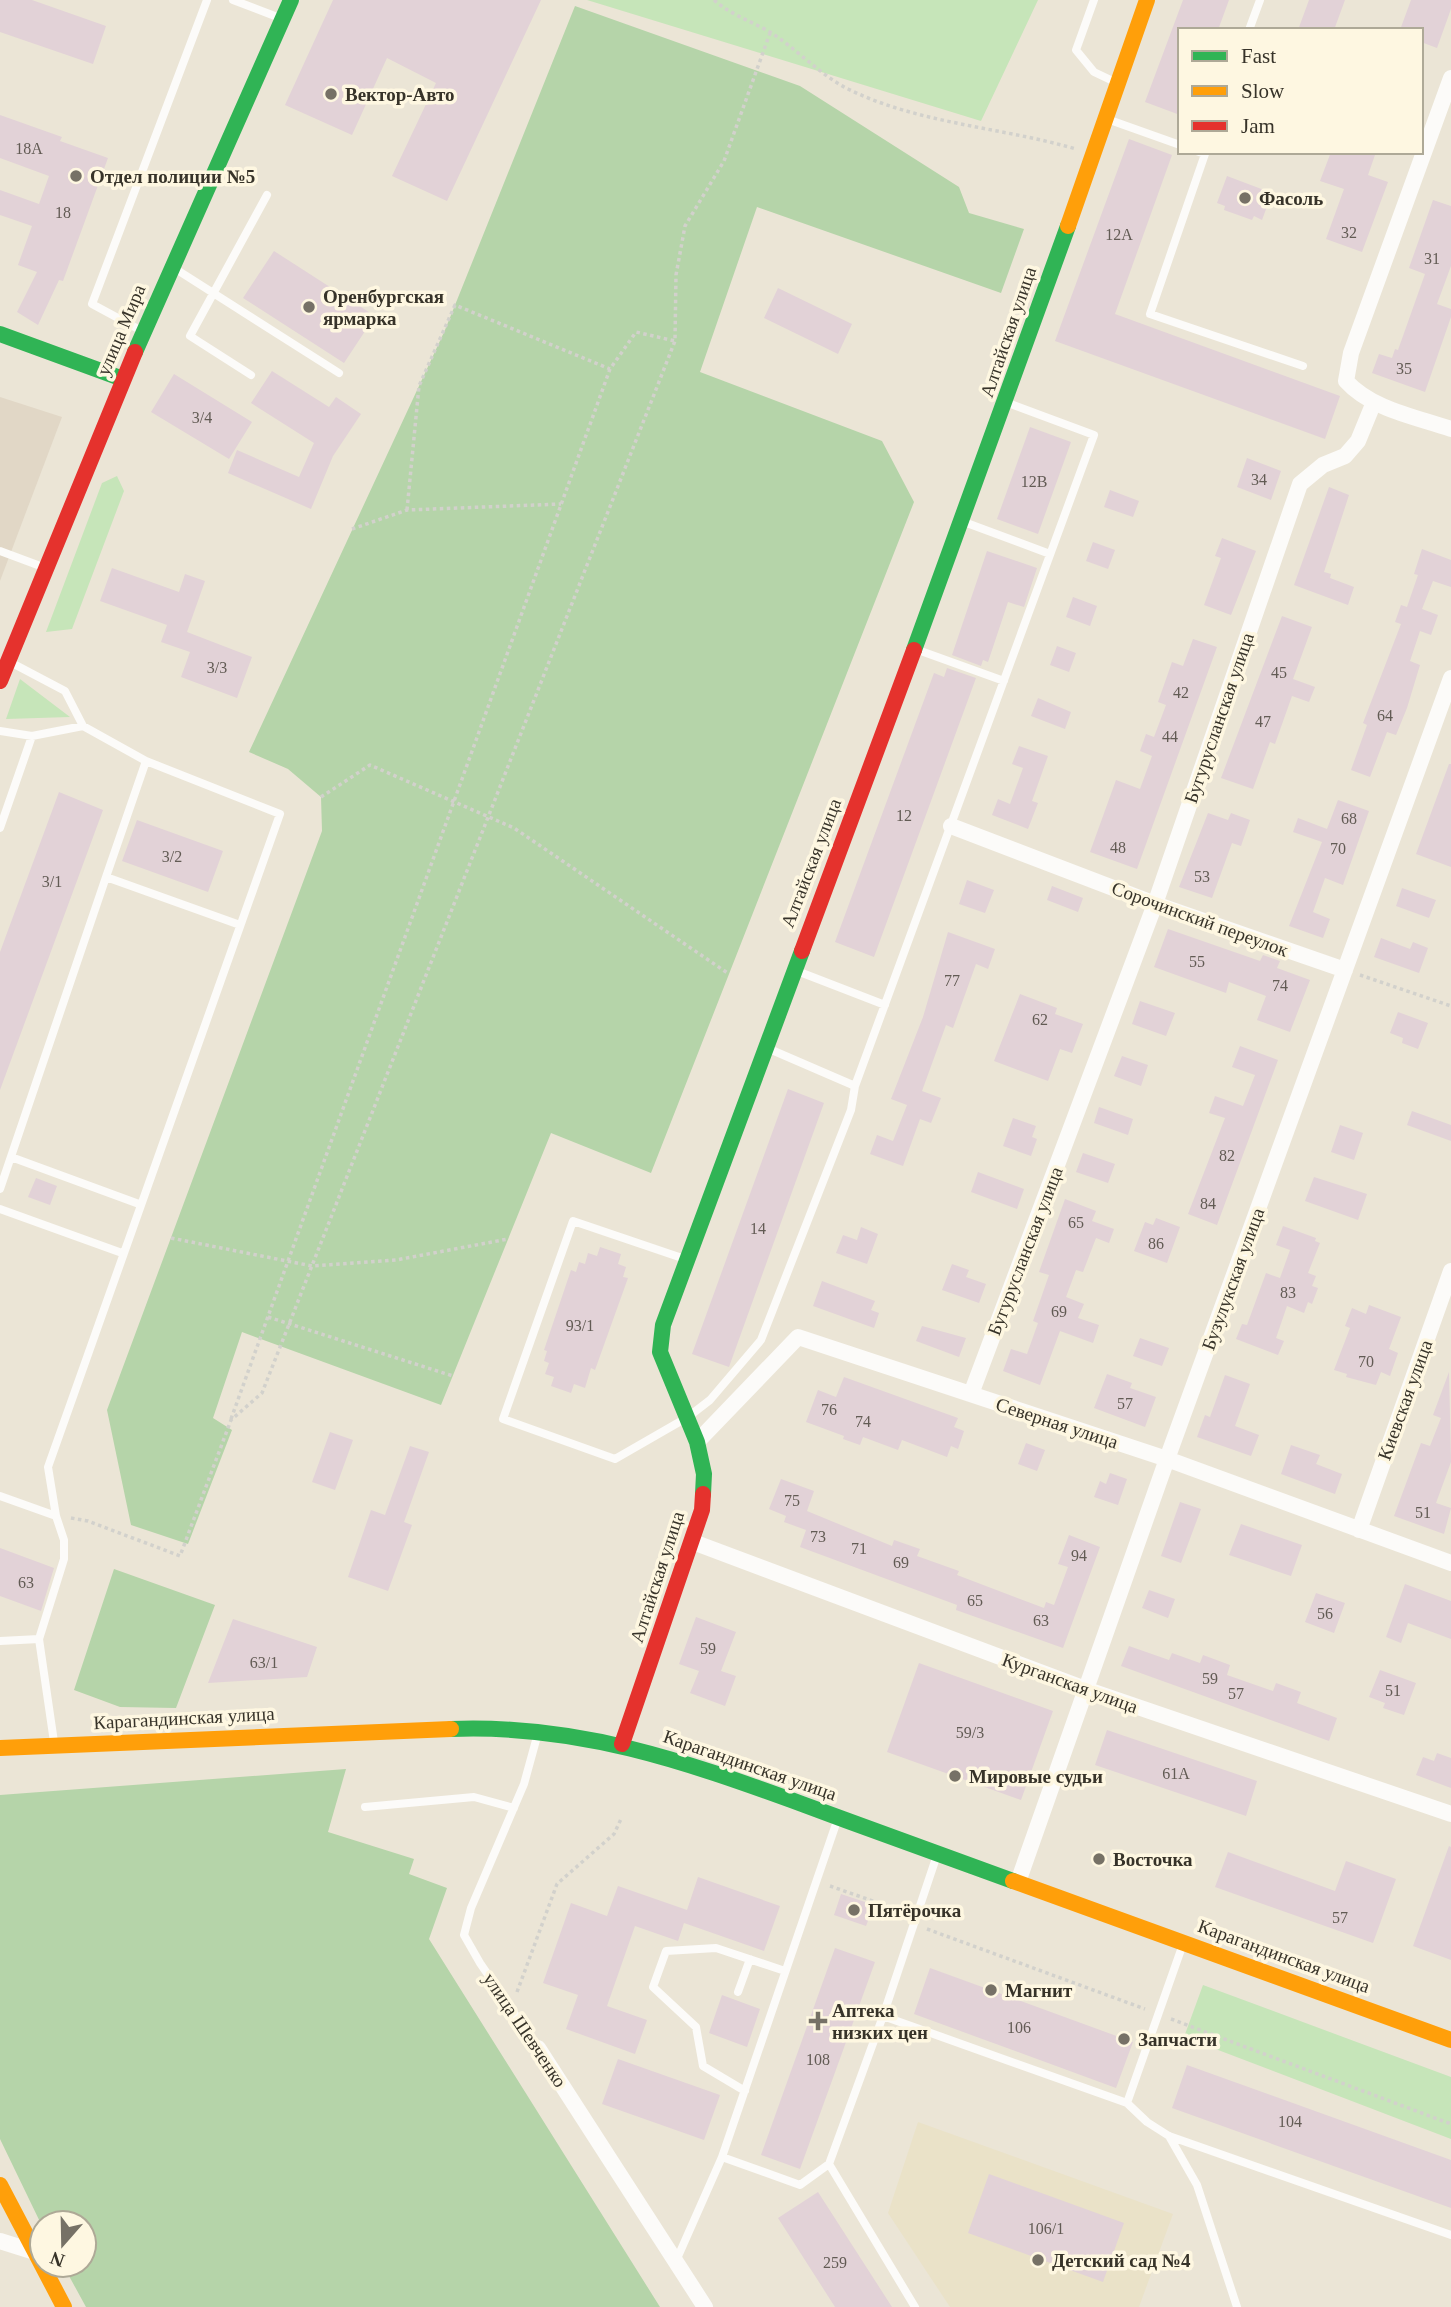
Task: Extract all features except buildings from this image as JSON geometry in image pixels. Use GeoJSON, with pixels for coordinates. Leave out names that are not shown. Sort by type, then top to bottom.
{"type":"FeatureCollection","features":[{"type":"Feature","properties":{"kind":"main road","name":"улица Мира"},"geometry":{"type":"LineString","coordinates":[[0,681],[43,567],[123,379],[291,0]]}},
{"type":"Feature","properties":{"kind":"main road","name":"Алтайская улица"},"geometry":{"type":"LineString","coordinates":[[622,1744],[702,1510],[704,1474],[688,1417],[669,1381],[660,1352],[663,1325],[764,1047],[1006,402],[1147,0]]}},
{"type":"Feature","properties":{"kind":"main road"},"geometry":{"type":"LineString","coordinates":[[0,334],[123,379]]}},
{"type":"Feature","properties":{"kind":"main road","name":"Карагандинская улица"},"geometry":{"type":"LineString","coordinates":[[1,1748],[484,1727],[539,1731],[622,1744],[839,1817],[1451,2040]]}},
{"type":"Feature","properties":{"kind":"main road"},"geometry":{"type":"LineString","coordinates":[[0,2185],[28,2238]]}},
{"type":"Feature","properties":{"kind":"main road"},"geometry":{"type":"LineString","coordinates":[[49,2279],[64,2307]]}},
{"type":"Feature","properties":{"kind":"street"},"geometry":{"type":"LineString","coordinates":[[1451,78],[1346,368],[1346,381],[1356,392],[1374,402],[1451,429]]}},
{"type":"Feature","properties":{"kind":"street","name":"Бугурусланская улица"},"geometry":{"type":"LineString","coordinates":[[971,1394],[1155,904],[1300,484],[1323,465],[1345,456],[1358,440],[1374,402]]}},
{"type":"Feature","properties":{"kind":"street","name":"Бузулукская улица"},"geometry":{"type":"LineString","coordinates":[[1018,1882],[1167,1460],[1451,678]]}},
{"type":"Feature","properties":{"kind":"street","name":"Сорочинский переулок"},"geometry":{"type":"LineString","coordinates":[[951,826],[1155,904],[1345,970]]}},
{"type":"Feature","properties":{"kind":"street","name":"Киевская улица"},"geometry":{"type":"LineString","coordinates":[[1359,1530],[1451,1271]]}},
{"type":"Feature","properties":{"kind":"street","name":"Северная улица"},"geometry":{"type":"LineString","coordinates":[[697,1442],[798,1337],[1167,1460],[1451,1563]]}},
{"type":"Feature","properties":{"kind":"street","name":"Курганская улица"},"geometry":{"type":"LineString","coordinates":[[693,1542],[1087,1690],[1451,1814]]}},
{"type":"Feature","properties":{"kind":"street","name":"улица Шевченко"},"geometry":{"type":"LineString","coordinates":[[538,2048],[705,2307]]}},
{"type":"Feature","properties":{"kind":"street"},"geometry":{"type":"LineString","coordinates":[[0,2241],[28,2255]]}},
{"type":"Feature","properties":{"kind":"lane"},"geometry":{"type":"LineString","coordinates":[[144,331],[92,304],[207,0]]}},
{"type":"Feature","properties":{"kind":"lane"},"geometry":{"type":"LineString","coordinates":[[233,0],[283,19]]}},
{"type":"Feature","properties":{"kind":"lane"},"geometry":{"type":"LineString","coordinates":[[1094,0],[1076,50],[1094,72],[1117,83]]}},
{"type":"Feature","properties":{"kind":"lane"},"geometry":{"type":"LineString","coordinates":[[1250,28],[1260,0]]}},
{"type":"Feature","properties":{"kind":"lane"},"geometry":{"type":"LineString","coordinates":[[1104,118],[1178,144]]}},
{"type":"Feature","properties":{"kind":"lane"},"geometry":{"type":"LineString","coordinates":[[1203,154],[1150,314],[1303,366]]}},
{"type":"Feature","properties":{"kind":"lane"},"geometry":{"type":"LineString","coordinates":[[251,375],[190,336],[267,195]]}},
{"type":"Feature","properties":{"kind":"lane"},"geometry":{"type":"LineString","coordinates":[[172,266],[339,373]]}},
{"type":"Feature","properties":{"kind":"lane"},"geometry":{"type":"LineString","coordinates":[[686,1260],[573,1221],[503,1419],[615,1459],[688,1417],[710,1399],[761,1340],[851,1110],[855,1086],[1094,435],[1006,402]]}},
{"type":"Feature","properties":{"kind":"lane"},"geometry":{"type":"LineString","coordinates":[[961,521],[1050,554]]}},
{"type":"Feature","properties":{"kind":"lane"},"geometry":{"type":"LineString","coordinates":[[0,551],[43,567]]}},
{"type":"Feature","properties":{"kind":"lane"},"geometry":{"type":"LineString","coordinates":[[914,648],[1004,681]]}},
{"type":"Feature","properties":{"kind":"lane"},"geometry":{"type":"LineString","coordinates":[[8,661],[65,691],[83,726],[146,761],[280,814],[121,1253],[48,1467],[56,1516],[64,1540],[64,1559],[39,1639],[55,1745]]}},
{"type":"Feature","properties":{"kind":"lane"},"geometry":{"type":"LineString","coordinates":[[0,732],[32,736],[83,726]]}},
{"type":"Feature","properties":{"kind":"lane"},"geometry":{"type":"LineString","coordinates":[[0,828],[32,736]]}},
{"type":"Feature","properties":{"kind":"lane"},"geometry":{"type":"LineString","coordinates":[[0,1189],[146,761]]}},
{"type":"Feature","properties":{"kind":"lane"},"geometry":{"type":"LineString","coordinates":[[106,877],[240,925]]}},
{"type":"Feature","properties":{"kind":"lane"},"geometry":{"type":"LineString","coordinates":[[793,969],[886,1005]]}},
{"type":"Feature","properties":{"kind":"lane"},"geometry":{"type":"LineString","coordinates":[[764,1047],[855,1086]]}},
{"type":"Feature","properties":{"kind":"lane"},"geometry":{"type":"LineString","coordinates":[[11,1157],[139,1204]]}},
{"type":"Feature","properties":{"kind":"lane"},"geometry":{"type":"LineString","coordinates":[[0,1209],[121,1253]]}},
{"type":"Feature","properties":{"kind":"lane"},"geometry":{"type":"LineString","coordinates":[[0,1496],[56,1516]]}},
{"type":"Feature","properties":{"kind":"lane"},"geometry":{"type":"LineString","coordinates":[[0,1641],[39,1639]]}},
{"type":"Feature","properties":{"kind":"lane","name":"улица Шевченко"},"geometry":{"type":"LineString","coordinates":[[538,2048],[464,1935],[471,1908],[514,1808],[539,1731]]}},
{"type":"Feature","properties":{"kind":"lane"},"geometry":{"type":"LineString","coordinates":[[365,1807],[474,1797],[514,1808]]}},
{"type":"Feature","properties":{"kind":"lane"},"geometry":{"type":"LineString","coordinates":[[676,2261],[722,2157],[839,1817]]}},
{"type":"Feature","properties":{"kind":"lane"},"geometry":{"type":"LineString","coordinates":[[722,2157],[800,2185],[829,2164],[938,1853]]}},
{"type":"Feature","properties":{"kind":"lane"},"geometry":{"type":"LineString","coordinates":[[1127,2103],[1184,1942]]}},
{"type":"Feature","properties":{"kind":"lane"},"geometry":{"type":"LineString","coordinates":[[745,2091],[703,2066],[696,2027],[653,1987],[666,1951],[716,1948],[785,1971]]}},
{"type":"Feature","properties":{"kind":"lane"},"geometry":{"type":"LineString","coordinates":[[738,1992],[750,1959]]}},
{"type":"Feature","properties":{"kind":"lane"},"geometry":{"type":"LineString","coordinates":[[883,2016],[1127,2103],[1147,2122],[1169,2136],[1451,2235]]}},
{"type":"Feature","properties":{"kind":"lane"},"geometry":{"type":"LineString","coordinates":[[1169,2136],[1197,2185],[1237,2307]]}},
{"type":"Feature","properties":{"kind":"lane"},"geometry":{"type":"LineString","coordinates":[[829,2164],[915,2307]]}},
{"type":"Feature","properties":{"kind":"path"},"geometry":{"type":"LineString","coordinates":[[714,0],[725,9],[770,33],[847,89],[917,113],[1092,153]]}},
{"type":"Feature","properties":{"kind":"path"},"geometry":{"type":"LineString","coordinates":[[231,1420],[262,1394],[675,341],[676,275],[685,226],[724,161],[770,33]]}},
{"type":"Feature","properties":{"kind":"path"},"geometry":{"type":"LineString","coordinates":[[407,510],[419,386],[455,305],[610,369]]}},
{"type":"Feature","properties":{"kind":"path"},"geometry":{"type":"LineString","coordinates":[[56,1516],[88,1521],[180,1556],[610,369],[636,332],[675,341]]}},
{"type":"Feature","properties":{"kind":"path"},"geometry":{"type":"LineString","coordinates":[[352,529],[407,510],[561,503]]}},
{"type":"Feature","properties":{"kind":"path"},"geometry":{"type":"LineString","coordinates":[[321,797],[370,765],[514,828],[729,974]]}},
{"type":"Feature","properties":{"kind":"path"},"geometry":{"type":"LineString","coordinates":[[1345,970],[1451,1006]]}},
{"type":"Feature","properties":{"kind":"path"},"geometry":{"type":"LineString","coordinates":[[171,1238],[312,1266],[396,1260],[508,1239]]}},
{"type":"Feature","properties":{"kind":"path"},"geometry":{"type":"LineString","coordinates":[[268,1317],[453,1376]]}},
{"type":"Feature","properties":{"kind":"path"},"geometry":{"type":"LineString","coordinates":[[512,2008],[557,1884],[614,1834],[621,1819]]}},
{"type":"Feature","properties":{"kind":"path"},"geometry":{"type":"LineString","coordinates":[[830,1886],[890,1907]]}},
{"type":"Feature","properties":{"kind":"path"},"geometry":{"type":"LineString","coordinates":[[927,1929],[1144,2009]]}},
{"type":"Feature","properties":{"kind":"path"},"geometry":{"type":"LineString","coordinates":[[1171,2019],[1451,2124]]}},
{"type":"Feature","properties":{"kind":"shaded area"},"geometry":{"type":"Polygon","coordinates":[[[0,397],[62,417],[0,581],[0,397]]]}},
{"type":"Feature","properties":{"kind":"shaded area","name":"Детский сад №4"},"geometry":{"type":"Polygon","coordinates":[[[918,2122],[1173,2214],[1139,2307],[950,2307],[888,2213],[918,2122]]]}},
{"type":"Feature","properties":{"kind":"green space"},"geometry":{"type":"Polygon","coordinates":[[[587,0],[1038,0],[981,121],[587,0]]]}},
{"type":"Feature","properties":{"kind":"green space"},"geometry":{"type":"Polygon","coordinates":[[[575,6],[800,86],[959,187],[969,213],[1024,229],[1001,293],[757,207],[700,372],[882,441],[914,502],[651,1173],[551,1133],[441,1405],[242,1332],[213,1418],[232,1430],[188,1544],[131,1525],[107,1410],[322,831],[321,797],[288,769],[249,752],[445,330],[575,6]]]}},
{"type":"Feature","properties":{"kind":"green space"},"geometry":{"type":"Polygon","coordinates":[[[117,476],[124,491],[72,629],[46,632],[102,483],[117,476]]]}},
{"type":"Feature","properties":{"kind":"green space"},"geometry":{"type":"Polygon","coordinates":[[[20,679],[70,717],[6,719],[20,679]]]}},
{"type":"Feature","properties":{"kind":"green space"},"geometry":{"type":"Polygon","coordinates":[[[114,1569],[215,1605],[176,1708],[120,1707],[74,1690],[114,1569]]]}},
{"type":"Feature","properties":{"kind":"green space"},"geometry":{"type":"Polygon","coordinates":[[[346,1769],[328,1832],[414,1859],[409,1874],[447,1888],[429,1939],[660,2307],[86,2307],[71,2279],[98,2279],[98,2209],[34,2209],[0,2139],[0,1795],[346,1769]]]}},
{"type":"Feature","properties":{"kind":"green space"},"geometry":{"type":"Polygon","coordinates":[[[1203,1985],[1451,2077],[1451,2139],[1184,2037],[1203,1985]]]}},
{"type":"Feature","properties":{"kind":"traffic: fast"},"geometry":{"type":"LineString","coordinates":[[135,352],[291,0]]}},
{"type":"Feature","properties":{"kind":"traffic: fast"},"geometry":{"type":"LineString","coordinates":[[914,650],[1068,226]]}},
{"type":"Feature","properties":{"kind":"traffic: fast"},"geometry":{"type":"LineString","coordinates":[[0,334],[123,379]]}},
{"type":"Feature","properties":{"kind":"traffic: fast"},"geometry":{"type":"LineString","coordinates":[[703,1494],[704,1474],[697,1442],[660,1352],[663,1325],[802,951]]}},
{"type":"Feature","properties":{"kind":"traffic: fast"},"geometry":{"type":"LineString","coordinates":[[451,1729],[498,1729],[587,1739],[673,1760],[758,1788],[1013,1881]]}},
{"type":"Feature","properties":{"kind":"traffic: slow"},"geometry":{"type":"LineString","coordinates":[[1068,226],[1147,0]]}},
{"type":"Feature","properties":{"kind":"traffic: slow"},"geometry":{"type":"LineString","coordinates":[[0,1748],[451,1729]]}},
{"type":"Feature","properties":{"kind":"traffic: slow"},"geometry":{"type":"LineString","coordinates":[[1013,1881],[1451,2040]]}},
{"type":"Feature","properties":{"kind":"traffic: slow"},"geometry":{"type":"LineString","coordinates":[[0,2185],[28,2238]]}},
{"type":"Feature","properties":{"kind":"traffic: slow"},"geometry":{"type":"LineString","coordinates":[[49,2279],[64,2307]]}},
{"type":"Feature","properties":{"kind":"traffic: jam"},"geometry":{"type":"LineString","coordinates":[[0,681],[135,352]]}},
{"type":"Feature","properties":{"kind":"traffic: jam"},"geometry":{"type":"LineString","coordinates":[[802,951],[914,650]]}},
{"type":"Feature","properties":{"kind":"traffic: jam"},"geometry":{"type":"LineString","coordinates":[[622,1744],[702,1510],[703,1494]]}},
{"type":"Feature","properties":{"kind":"place","name":"Вектор-Авто"},"geometry":{"type":"Point","coordinates":[331,94]}},
{"type":"Feature","properties":{"kind":"place","name":"Отдел полиции №5"},"geometry":{"type":"Point","coordinates":[76,176]}},
{"type":"Feature","properties":{"kind":"place","name":"Фасоль"},"geometry":{"type":"Point","coordinates":[1245,198]}},
{"type":"Feature","properties":{"kind":"place","name":"Оренбургская ярмарка"},"geometry":{"type":"Point","coordinates":[309,307]}},
{"type":"Feature","properties":{"kind":"place","name":"Мировые судьи"},"geometry":{"type":"Point","coordinates":[955,1776]}},
{"type":"Feature","properties":{"kind":"place","name":"Восточка"},"geometry":{"type":"Point","coordinates":[1099,1859]}},
{"type":"Feature","properties":{"kind":"place","name":"Пятёрочка"},"geometry":{"type":"Point","coordinates":[854,1910]}},
{"type":"Feature","properties":{"kind":"place","name":"Магнит"},"geometry":{"type":"Point","coordinates":[991,1990]}},
{"type":"Feature","properties":{"kind":"place","name":"Аптека низких цен"},"geometry":{"type":"Point","coordinates":[818,2021]}},
{"type":"Feature","properties":{"kind":"place","name":"Запчасти"},"geometry":{"type":"Point","coordinates":[1124,2039]}},
{"type":"Feature","properties":{"kind":"place","name":"Детский сад №4"},"geometry":{"type":"Point","coordinates":[1038,2260]}}]}
